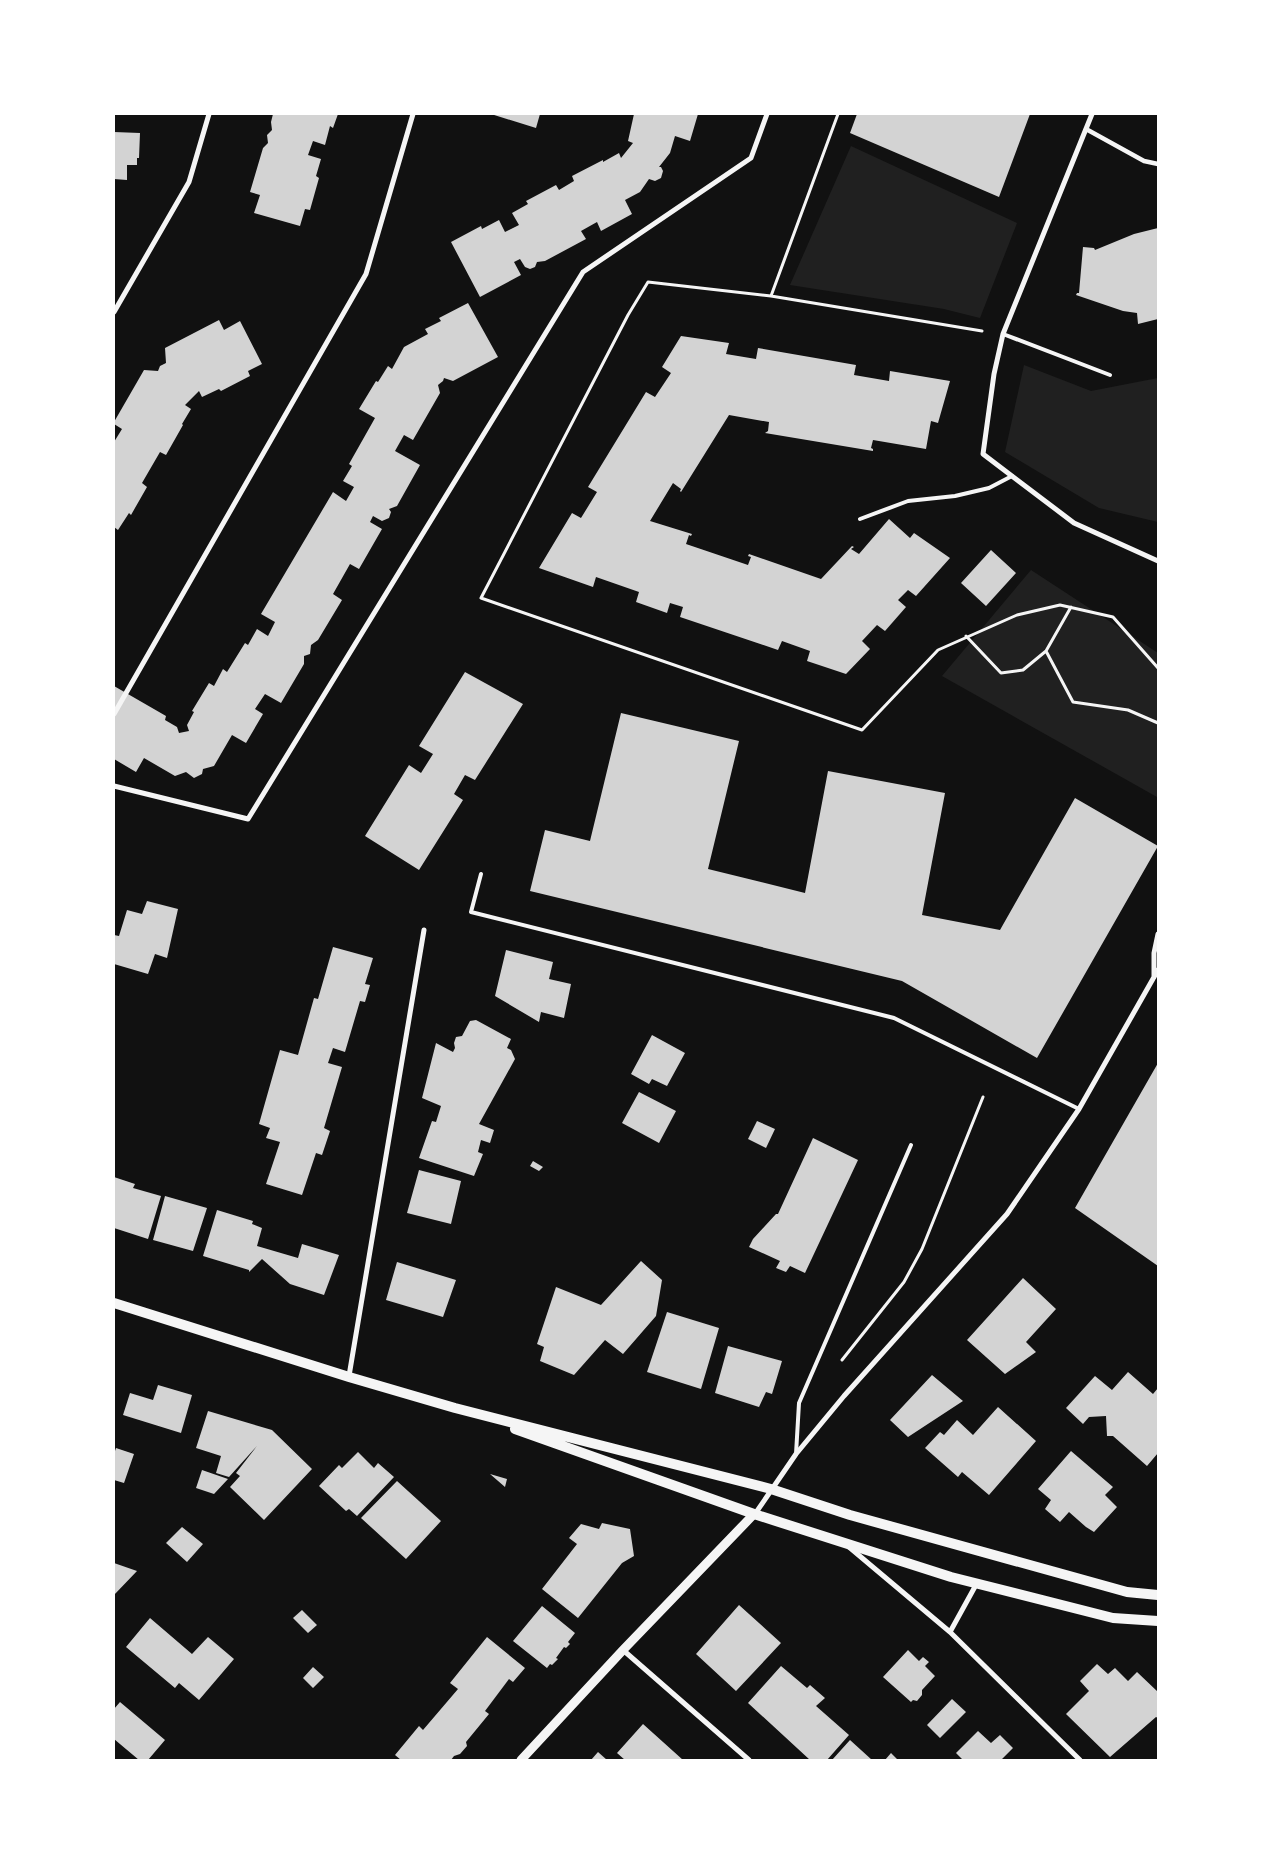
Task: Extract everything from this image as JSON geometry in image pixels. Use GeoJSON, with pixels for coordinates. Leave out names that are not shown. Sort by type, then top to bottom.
{"type":"FeatureCollection","features":[{"type":"Feature","properties":{"kind":"main road"},"geometry":{"type":"LineString","coordinates":[[114,1303],[349,1377],[455,1408],[772,1489],[850,1515],[1127,1592],[1158,1595]]}},
{"type":"Feature","properties":{"kind":"main road"},"geometry":{"type":"LineString","coordinates":[[455,1408],[754,1514],[951,1577],[1113,1618],[1158,1621]]}},
{"type":"Feature","properties":{"kind":"street"},"geometry":{"type":"LineString","coordinates":[[114,312],[189,182],[209,114]]}},
{"type":"Feature","properties":{"kind":"street"},"geometry":{"type":"LineString","coordinates":[[114,714],[366,274],[413,114]]}},
{"type":"Feature","properties":{"kind":"street"},"geometry":{"type":"LineString","coordinates":[[114,786],[248,819],[583,272],[751,158],[767,114]]}},
{"type":"Feature","properties":{"kind":"street"},"geometry":{"type":"LineString","coordinates":[[1092,114],[1003,334],[994,374],[983,454],[1074,523],[1158,561]]}},
{"type":"Feature","properties":{"kind":"street"},"geometry":{"type":"LineString","coordinates":[[1086,129],[1144,162],[1158,164]]}},
{"type":"Feature","properties":{"kind":"street"},"geometry":{"type":"LineString","coordinates":[[349,1377],[424,930]]}},
{"type":"Feature","properties":{"kind":"street"},"geometry":{"type":"LineString","coordinates":[[1154,977],[1154,953],[1158,934]]}},
{"type":"Feature","properties":{"kind":"street"},"geometry":{"type":"LineString","coordinates":[[521,1760],[623,1650],[754,1514],[796,1454],[844,1396],[1007,1214],[1079,1109],[1158,970]]}},
{"type":"Feature","properties":{"kind":"street"},"geometry":{"type":"LineString","coordinates":[[844,1544],[950,1632],[1080,1760]]}},
{"type":"Feature","properties":{"kind":"street"},"geometry":{"type":"LineString","coordinates":[[950,1632],[977,1584]]}},
{"type":"Feature","properties":{"kind":"street"},"geometry":{"type":"LineString","coordinates":[[623,1650],[748,1760]]}},
{"type":"Feature","properties":{"kind":"lane"},"geometry":{"type":"LineString","coordinates":[[1003,334],[1110,375]]}},
{"type":"Feature","properties":{"kind":"lane"},"geometry":{"type":"LineString","coordinates":[[860,519],[908,501],[955,496],[989,488],[1012,476]]}},
{"type":"Feature","properties":{"kind":"lane"},"geometry":{"type":"LineString","coordinates":[[481,874],[471,912],[894,1018],[1079,1109]]}},
{"type":"Feature","properties":{"kind":"lane"},"geometry":{"type":"LineString","coordinates":[[796,1454],[799,1403],[911,1145]]}},
{"type":"Feature","properties":{"kind":"path"},"geometry":{"type":"LineString","coordinates":[[771,296],[838,114]]}},
{"type":"Feature","properties":{"kind":"path"},"geometry":{"type":"LineString","coordinates":[[1003,334],[771,296],[648,282],[628,315],[481,598],[862,730],[938,650],[966,636],[1018,615],[1060,605],[1113,617],[1158,668]]}},
{"type":"Feature","properties":{"kind":"path"},"geometry":{"type":"LineString","coordinates":[[966,636],[1000,673],[1023,670],[1046,650],[1071,607]]}},
{"type":"Feature","properties":{"kind":"path"},"geometry":{"type":"LineString","coordinates":[[1046,650],[1073,702],[1128,710],[1158,723]]}},
{"type":"Feature","properties":{"kind":"path"},"geometry":{"type":"LineString","coordinates":[[841,1361],[904,1282],[922,1249],[983,1097]]}},
{"type":"Feature","properties":{"kind":"shaded area"},"geometry":{"type":"Polygon","coordinates":[[[851,146],[1017,223],[980,318],[944,309],[790,285],[851,146]]]}},
{"type":"Feature","properties":{"kind":"shaded area"},"geometry":{"type":"Polygon","coordinates":[[[1024,365],[1091,391],[1158,378],[1158,522],[1099,508],[1005,452],[1024,365]]]}},
{"type":"Feature","properties":{"kind":"shaded area"},"geometry":{"type":"Polygon","coordinates":[[[1031,570],[1158,653],[1157,797],[942,676],[1031,570]]]}},
{"type":"Feature","properties":{"kind":"building"},"geometry":{"type":"Polygon","coordinates":[[[273,114],[338,114],[333,128],[330,126],[325,145],[313,141],[308,155],[321,159],[316,176],[319,178],[310,210],[305,209],[300,226],[254,213],[260,195],[250,192],[263,148],[268,143],[267,135],[272,130],[273,114]]]}},
{"type":"Feature","properties":{"kind":"building"},"geometry":{"type":"Polygon","coordinates":[[[491,114],[540,114],[536,128],[491,114]]]}},
{"type":"Feature","properties":{"kind":"building"},"geometry":{"type":"Polygon","coordinates":[[[634,114],[698,114],[690,141],[675,136],[670,153],[659,167],[663,171],[661,178],[655,181],[649,179],[640,192],[625,200],[632,214],[601,231],[597,222],[581,231],[586,239],[545,261],[537,262],[535,267],[530,269],[525,267],[520,259],[514,262],[521,275],[480,297],[451,242],[481,226],[482,229],[499,220],[505,232],[519,225],[512,213],[528,204],[526,201],[556,185],[559,190],[574,181],[572,176],[603,160],[603,162],[619,153],[621,158],[633,143],[628,141],[634,114]]]}},
{"type":"Feature","properties":{"kind":"building"},"geometry":{"type":"Polygon","coordinates":[[[857,114],[1030,114],[999,197],[850,133],[857,114]]]}},
{"type":"Feature","properties":{"kind":"building"},"geometry":{"type":"Polygon","coordinates":[[[114,132],[140,133],[139,158],[137,158],[137,165],[127,165],[127,180],[114,179],[114,132]]]}},
{"type":"Feature","properties":{"kind":"building"},"geometry":{"type":"Polygon","coordinates":[[[1158,228],[1158,319],[1138,324],[1137,313],[1123,311],[1076,295],[1079,293],[1083,247],[1094,248],[1095,250],[1134,234],[1158,228]]]}},
{"type":"Feature","properties":{"kind":"building"},"geometry":{"type":"Polygon","coordinates":[[[468,303],[498,357],[453,381],[444,378],[438,385],[440,393],[413,440],[404,435],[395,451],[420,465],[397,506],[389,509],[391,512],[389,518],[382,521],[373,516],[370,522],[382,529],[359,569],[350,564],[333,594],[342,600],[318,640],[311,645],[310,654],[304,656],[304,664],[281,703],[265,694],[255,709],[263,714],[246,743],[232,735],[214,766],[203,769],[202,774],[194,778],[186,772],[175,776],[144,758],[136,772],[114,759],[114,686],[166,716],[165,720],[177,727],[179,733],[189,731],[187,725],[194,712],[192,711],[209,683],[214,686],[223,669],[227,672],[245,643],[248,645],[257,629],[268,636],[275,622],[261,614],[333,492],[346,501],[354,487],[343,481],[352,466],[349,464],[375,418],[359,409],[376,381],[378,382],[388,366],[392,369],[404,347],[428,334],[425,329],[441,321],[439,318],[468,303]]]}},
{"type":"Feature","properties":{"kind":"building"},"geometry":{"type":"Polygon","coordinates":[[[219,320],[224,330],[240,321],[262,364],[248,371],[250,376],[221,391],[219,389],[202,397],[199,391],[185,405],[191,409],[183,425],[166,455],[160,452],[142,483],[147,487],[131,515],[129,513],[118,530],[114,527],[114,442],[122,429],[114,424],[114,422],[144,370],[158,371],[160,366],[166,363],[165,348],[219,320]]]}},
{"type":"Feature","properties":{"kind":"building"},"geometry":{"type":"Polygon","coordinates":[[[681,336],[729,343],[726,354],[756,359],[758,348],[856,365],[854,375],[889,381],[890,371],[950,381],[938,423],[931,421],[926,449],[873,440],[871,448],[873,451],[765,433],[768,431],[769,422],[729,415],[681,492],[681,489],[673,483],[650,521],[692,534],[691,536],[689,535],[686,544],[748,565],[751,557],[748,556],[749,554],[821,579],[852,546],[854,547],[851,549],[859,554],[889,519],[910,538],[914,533],[950,558],[916,596],[908,590],[898,600],[906,607],[885,631],[877,625],[862,641],[870,649],[846,674],[807,661],[810,651],[782,641],[778,650],[680,617],[683,607],[670,603],[667,613],[636,602],[639,592],[596,577],[593,587],[539,568],[572,513],[581,518],[597,492],[588,487],[646,392],[655,397],[671,373],[662,367],[681,336]]]}},
{"type":"Feature","properties":{"kind":"building"},"geometry":{"type":"Polygon","coordinates":[[[991,550],[1016,573],[986,606],[961,583],[991,550]]]}},
{"type":"Feature","properties":{"kind":"building"},"geometry":{"type":"Polygon","coordinates":[[[465,672],[523,704],[475,780],[465,775],[454,794],[463,800],[419,870],[365,836],[409,765],[421,773],[433,754],[419,746],[465,672]]]}},
{"type":"Feature","properties":{"kind":"building"},"geometry":{"type":"Polygon","coordinates":[[[621,713],[739,741],[708,869],[805,893],[828,771],[945,793],[922,915],[1000,930],[1075,798],[1158,846],[1037,1058],[902,981],[530,891],[545,830],[590,841],[621,713]]]}},
{"type":"Feature","properties":{"kind":"building"},"geometry":{"type":"Polygon","coordinates":[[[147,901],[178,909],[167,958],[155,954],[148,974],[114,964],[114,935],[119,936],[127,910],[142,914],[147,901]]]}},
{"type":"Feature","properties":{"kind":"building"},"geometry":{"type":"Polygon","coordinates":[[[333,947],[373,958],[365,984],[370,985],[365,1002],[360,1001],[345,1052],[333,1048],[328,1063],[342,1067],[324,1128],[330,1131],[322,1155],[316,1153],[302,1195],[266,1184],[280,1142],[266,1138],[270,1128],[259,1124],[280,1050],[298,1055],[314,998],[318,999],[333,947]]]}},
{"type":"Feature","properties":{"kind":"building"},"geometry":{"type":"Polygon","coordinates":[[[506,950],[553,962],[549,979],[571,984],[564,1018],[541,1012],[539,1022],[495,996],[506,950]]]}},
{"type":"Feature","properties":{"kind":"building"},"geometry":{"type":"Polygon","coordinates":[[[476,1020],[511,1039],[507,1048],[511,1050],[515,1059],[479,1124],[494,1130],[490,1143],[481,1140],[478,1152],[483,1154],[474,1176],[419,1158],[432,1121],[436,1122],[441,1106],[422,1098],[436,1043],[453,1052],[456,1037],[462,1036],[470,1021],[476,1020]]]}},
{"type":"Feature","properties":{"kind":"building"},"geometry":{"type":"Polygon","coordinates":[[[652,1035],[685,1053],[667,1086],[652,1079],[649,1084],[631,1074],[652,1035]]]}},
{"type":"Feature","properties":{"kind":"building"},"geometry":{"type":"Polygon","coordinates":[[[1158,1063],[1158,1266],[1075,1208],[1158,1063]]]}},
{"type":"Feature","properties":{"kind":"building"},"geometry":{"type":"Polygon","coordinates":[[[639,1092],[676,1111],[659,1143],[622,1123],[639,1092]]]}},
{"type":"Feature","properties":{"kind":"building"},"geometry":{"type":"Polygon","coordinates":[[[757,1121],[775,1129],[766,1148],[748,1139],[757,1121]]]}},
{"type":"Feature","properties":{"kind":"building"},"geometry":{"type":"Polygon","coordinates":[[[813,1138],[858,1160],[805,1273],[790,1266],[786,1272],[776,1268],[780,1261],[749,1247],[753,1239],[778,1214],[813,1138]]]}},
{"type":"Feature","properties":{"kind":"building"},"geometry":{"type":"Polygon","coordinates":[[[533,1161],[543,1167],[539,1171],[530,1166],[533,1161]]]}},
{"type":"Feature","properties":{"kind":"building"},"geometry":{"type":"Polygon","coordinates":[[[419,1170],[461,1181],[451,1224],[407,1213],[419,1170]]]}},
{"type":"Feature","properties":{"kind":"building"},"geometry":{"type":"Polygon","coordinates":[[[114,1177],[135,1184],[133,1188],[161,1196],[148,1239],[114,1228],[114,1177]]]}},
{"type":"Feature","properties":{"kind":"building"},"geometry":{"type":"Polygon","coordinates":[[[165,1196],[207,1208],[193,1251],[153,1240],[165,1196]]]}},
{"type":"Feature","properties":{"kind":"building"},"geometry":{"type":"Polygon","coordinates":[[[217,1210],[253,1221],[252,1224],[262,1228],[257,1246],[298,1258],[302,1244],[339,1255],[324,1295],[290,1284],[262,1259],[249,1272],[249,1270],[203,1256],[217,1210]]]}},
{"type":"Feature","properties":{"kind":"building"},"geometry":{"type":"Polygon","coordinates":[[[641,1261],[662,1280],[656,1316],[623,1354],[605,1340],[574,1375],[540,1361],[544,1347],[537,1344],[556,1287],[601,1305],[641,1261]]]}},
{"type":"Feature","properties":{"kind":"building"},"geometry":{"type":"Polygon","coordinates":[[[397,1262],[456,1280],[443,1317],[386,1300],[397,1262]]]}},
{"type":"Feature","properties":{"kind":"building"},"geometry":{"type":"Polygon","coordinates":[[[1023,1278],[1056,1309],[1026,1342],[1036,1352],[1005,1374],[967,1340],[1023,1278]]]}},
{"type":"Feature","properties":{"kind":"building"},"geometry":{"type":"Polygon","coordinates":[[[667,1312],[719,1328],[701,1389],[647,1372],[667,1312]]]}},
{"type":"Feature","properties":{"kind":"building"},"geometry":{"type":"Polygon","coordinates":[[[728,1346],[782,1361],[772,1394],[766,1392],[759,1407],[715,1393],[728,1346]]]}},
{"type":"Feature","properties":{"kind":"building"},"geometry":{"type":"Polygon","coordinates":[[[1128,1372],[1153,1394],[1158,1388],[1158,1453],[1147,1466],[1113,1436],[1107,1436],[1106,1416],[1089,1417],[1083,1424],[1066,1408],[1095,1376],[1112,1390],[1128,1372]]]}},
{"type":"Feature","properties":{"kind":"building"},"geometry":{"type":"Polygon","coordinates":[[[932,1375],[963,1401],[908,1437],[890,1420],[932,1375]]]}},
{"type":"Feature","properties":{"kind":"building"},"geometry":{"type":"Polygon","coordinates":[[[158,1385],[192,1395],[181,1433],[123,1415],[130,1393],[153,1400],[158,1385]]]}},
{"type":"Feature","properties":{"kind":"building"},"geometry":{"type":"Polygon","coordinates":[[[998,1407],[1036,1441],[989,1495],[962,1472],[958,1477],[925,1448],[940,1432],[944,1435],[957,1420],[973,1435],[998,1407]]]}},
{"type":"Feature","properties":{"kind":"building"},"geometry":{"type":"Polygon","coordinates":[[[208,1411],[272,1430],[312,1469],[264,1520],[230,1487],[240,1476],[236,1473],[257,1446],[229,1477],[216,1473],[221,1456],[196,1448],[208,1411]]]}},
{"type":"Feature","properties":{"kind":"building"},"geometry":{"type":"Polygon","coordinates":[[[116,1448],[134,1454],[124,1483],[114,1480],[114,1454],[116,1448]]]}},
{"type":"Feature","properties":{"kind":"building"},"geometry":{"type":"Polygon","coordinates":[[[1071,1451],[1113,1487],[1105,1495],[1117,1507],[1094,1532],[1069,1512],[1060,1522],[1045,1509],[1051,1500],[1038,1489],[1071,1451]]]}},
{"type":"Feature","properties":{"kind":"building"},"geometry":{"type":"Polygon","coordinates":[[[358,1452],[374,1468],[378,1463],[394,1477],[357,1516],[349,1509],[346,1511],[319,1486],[339,1465],[342,1468],[358,1452]]]}},
{"type":"Feature","properties":{"kind":"building"},"geometry":{"type":"Polygon","coordinates":[[[202,1470],[228,1479],[214,1494],[196,1488],[202,1470]]]}},
{"type":"Feature","properties":{"kind":"building"},"geometry":{"type":"Polygon","coordinates":[[[490,1474],[507,1479],[505,1487],[490,1474]]]}},
{"type":"Feature","properties":{"kind":"building"},"geometry":{"type":"Polygon","coordinates":[[[397,1481],[441,1521],[406,1559],[361,1518],[397,1481]]]}},
{"type":"Feature","properties":{"kind":"building"},"geometry":{"type":"Polygon","coordinates":[[[602,1523],[630,1529],[634,1556],[622,1563],[578,1618],[542,1589],[577,1544],[569,1538],[581,1524],[599,1529],[602,1523]]]}},
{"type":"Feature","properties":{"kind":"building"},"geometry":{"type":"Polygon","coordinates":[[[182,1527],[203,1544],[187,1562],[166,1543],[182,1527]]]}},
{"type":"Feature","properties":{"kind":"building"},"geometry":{"type":"Polygon","coordinates":[[[114,1563],[137,1571],[114,1595],[114,1563]]]}},
{"type":"Feature","properties":{"kind":"building"},"geometry":{"type":"Polygon","coordinates":[[[739,1605],[781,1643],[736,1691],[696,1654],[739,1605]]]}},
{"type":"Feature","properties":{"kind":"building"},"geometry":{"type":"Polygon","coordinates":[[[542,1606],[575,1633],[568,1642],[570,1644],[566,1648],[564,1647],[556,1658],[558,1659],[547,1668],[513,1641],[542,1606]]]}},
{"type":"Feature","properties":{"kind":"building"},"geometry":{"type":"Polygon","coordinates":[[[302,1610],[317,1625],[308,1633],[293,1618],[302,1610]]]}},
{"type":"Feature","properties":{"kind":"building"},"geometry":{"type":"Polygon","coordinates":[[[150,1618],[192,1654],[208,1637],[234,1659],[199,1700],[179,1683],[175,1688],[126,1647],[150,1618]]]}},
{"type":"Feature","properties":{"kind":"building"},"geometry":{"type":"Polygon","coordinates":[[[487,1637],[525,1668],[513,1682],[509,1679],[485,1711],[489,1714],[466,1742],[467,1746],[460,1754],[454,1756],[451,1760],[401,1760],[395,1755],[419,1726],[423,1730],[458,1689],[450,1683],[487,1637]]]}},
{"type":"Feature","properties":{"kind":"building"},"geometry":{"type":"Polygon","coordinates":[[[908,1650],[919,1661],[923,1657],[929,1662],[925,1666],[935,1676],[922,1690],[922,1695],[917,1701],[913,1700],[911,1702],[883,1677],[908,1650]]]}},
{"type":"Feature","properties":{"kind":"building"},"geometry":{"type":"Polygon","coordinates":[[[1097,1664],[1108,1674],[1115,1668],[1128,1681],[1137,1672],[1158,1692],[1158,1718],[1156,1717],[1110,1757],[1066,1714],[1089,1691],[1080,1681],[1097,1664]]]}},
{"type":"Feature","properties":{"kind":"building"},"geometry":{"type":"Polygon","coordinates":[[[781,1666],[807,1688],[810,1685],[825,1698],[816,1706],[849,1735],[827,1760],[810,1760],[748,1703],[781,1666]]]}},
{"type":"Feature","properties":{"kind":"building"},"geometry":{"type":"Polygon","coordinates":[[[313,1667],[324,1677],[313,1688],[303,1678],[313,1667]]]}},
{"type":"Feature","properties":{"kind":"building"},"geometry":{"type":"Polygon","coordinates":[[[952,1699],[966,1712],[940,1738],[927,1725],[952,1699]]]}},
{"type":"Feature","properties":{"kind":"building"},"geometry":{"type":"Polygon","coordinates":[[[120,1702],[165,1740],[148,1760],[139,1760],[114,1739],[114,1709],[120,1702]]]}},
{"type":"Feature","properties":{"kind":"building"},"geometry":{"type":"Polygon","coordinates":[[[643,1724],[683,1760],[625,1760],[617,1753],[643,1724]]]}},
{"type":"Feature","properties":{"kind":"building"},"geometry":{"type":"Polygon","coordinates":[[[978,1731],[991,1743],[1000,1735],[1013,1748],[1001,1760],[963,1760],[956,1753],[978,1731]]]}},
{"type":"Feature","properties":{"kind":"building"},"geometry":{"type":"Polygon","coordinates":[[[850,1740],[872,1760],[832,1760],[850,1740]]]}},
{"type":"Feature","properties":{"kind":"building"},"geometry":{"type":"Polygon","coordinates":[[[598,1752],[607,1760],[591,1760],[598,1752]]]}},
{"type":"Feature","properties":{"kind":"building"},"geometry":{"type":"Polygon","coordinates":[[[891,1753],[898,1760],[885,1760],[891,1753]]]}}]}
